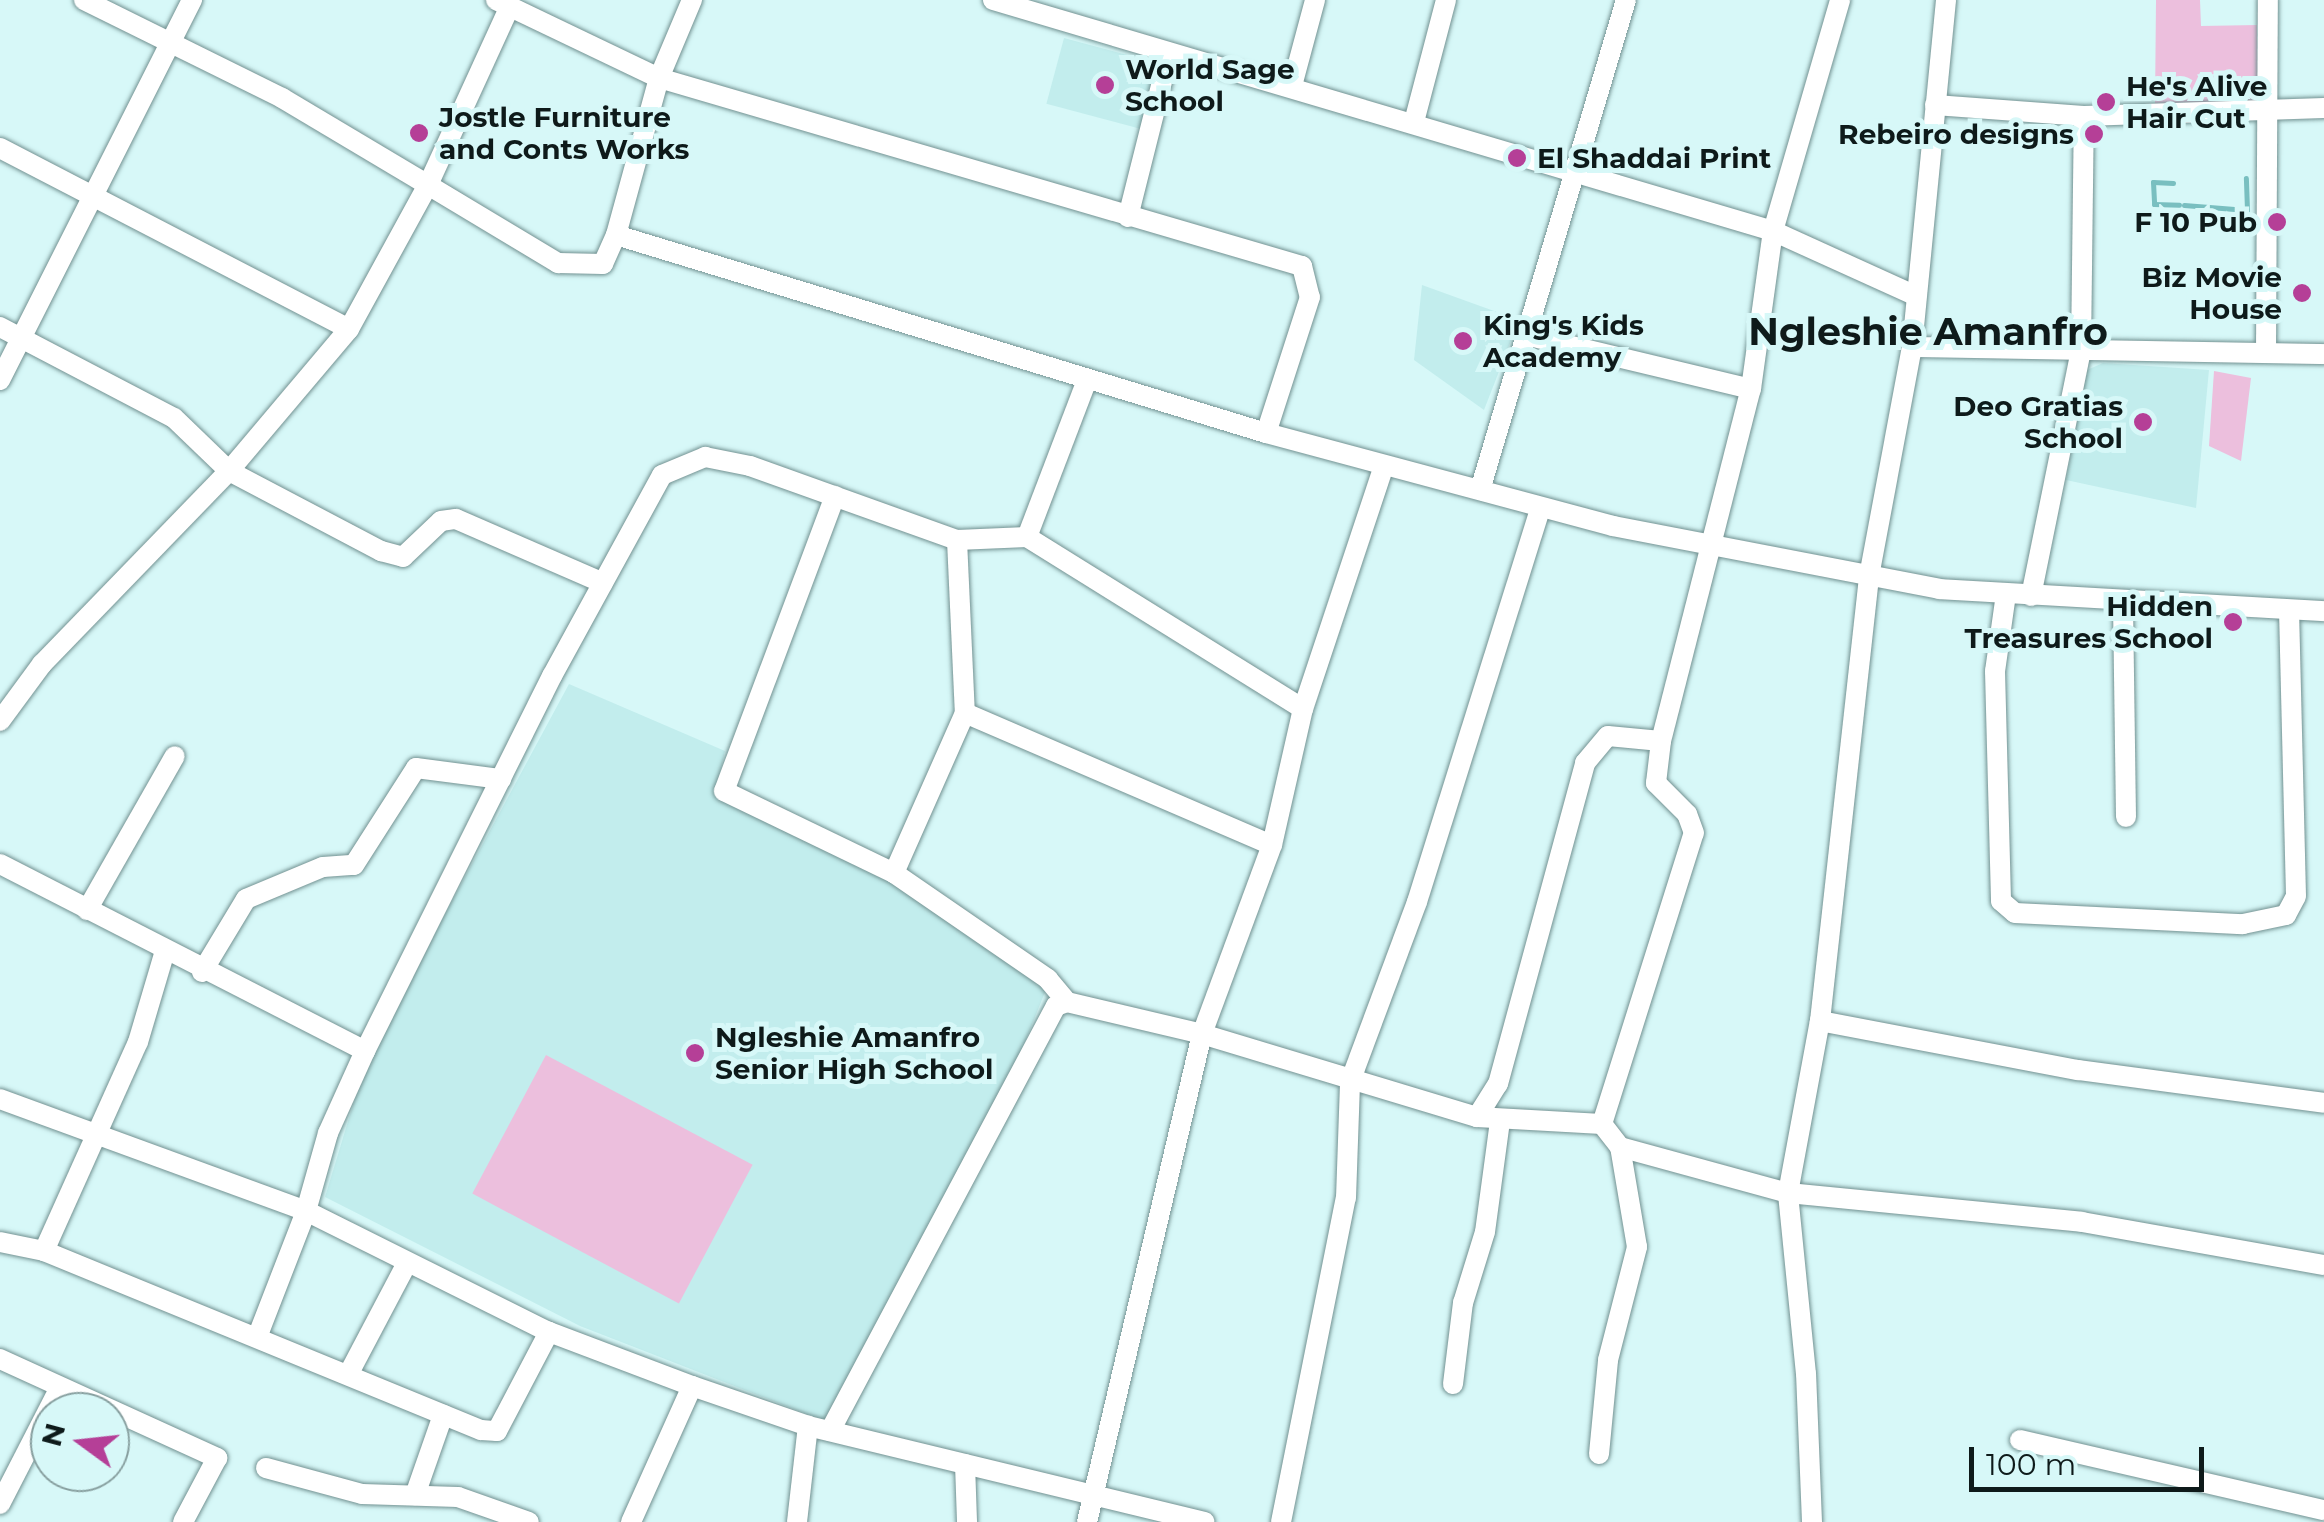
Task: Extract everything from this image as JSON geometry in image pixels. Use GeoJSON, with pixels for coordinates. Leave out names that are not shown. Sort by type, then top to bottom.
{"type":"FeatureCollection","features":[{"type":"Feature","properties":{"kind":"street"},"geometry":{"type":"LineString","coordinates":[[84,0],[282,98],[558,264],[603,264],[616,235],[659,78],[692,0]]}},
{"type":"Feature","properties":{"kind":"street"},"geometry":{"type":"LineString","coordinates":[[0,380],[192,0]]}},
{"type":"Feature","properties":{"kind":"street"},"geometry":{"type":"LineString","coordinates":[[993,0],[1772,231],[1916,296]]}},
{"type":"Feature","properties":{"kind":"street"},"geometry":{"type":"LineString","coordinates":[[1292,86],[1315,0]]}},
{"type":"Feature","properties":{"kind":"street"},"geometry":{"type":"LineString","coordinates":[[1414,122],[1446,0]]}},
{"type":"Feature","properties":{"kind":"street"},"geometry":{"type":"LineString","coordinates":[[1480,490],[1530,336],[1626,0]]}},
{"type":"Feature","properties":{"kind":"street"},"geometry":{"type":"LineString","coordinates":[[1602,1124],[1694,833],[1687,814],[1656,783],[1661,741],[1714,547],[1751,389],[1772,231],[1840,0]]}},
{"type":"Feature","properties":{"kind":"street"},"geometry":{"type":"LineString","coordinates":[[1812,1522],[1788,1193],[1820,1021],[1870,571],[1912,346],[1946,0]]}},
{"type":"Feature","properties":{"kind":"street"},"geometry":{"type":"LineString","coordinates":[[2266,353],[2268,0]]}},
{"type":"Feature","properties":{"kind":"street"},"geometry":{"type":"LineString","coordinates":[[0,721],[42,664],[229,472],[349,329],[428,185],[503,4],[659,78],[1302,266],[1310,297],[1266,433]]}},
{"type":"Feature","properties":{"kind":"street"},"geometry":{"type":"LineString","coordinates":[[1128,218],[1169,54]]}},
{"type":"Feature","properties":{"kind":"street"},"geometry":{"type":"LineString","coordinates":[[1935,105],[2084,116],[2270,113],[2324,108]]}},
{"type":"Feature","properties":{"kind":"street"},"geometry":{"type":"LineString","coordinates":[[2031,596],[2081,350],[2084,116]]}},
{"type":"Feature","properties":{"kind":"street"},"geometry":{"type":"LineString","coordinates":[[0,148],[94,193],[349,329]]}},
{"type":"Feature","properties":{"kind":"street"},"geometry":{"type":"LineString","coordinates":[[616,235],[1087,380],[1540,510],[1714,547],[1870,571],[1939,589],[2123,603],[2324,611]]}},
{"type":"Feature","properties":{"kind":"street"},"geometry":{"type":"LineString","coordinates":[[0,327],[174,418],[229,472],[381,551],[403,557],[441,521],[456,519],[603,583]]}},
{"type":"Feature","properties":{"kind":"street"},"geometry":{"type":"LineString","coordinates":[[1530,336],[1751,389]]}},
{"type":"Feature","properties":{"kind":"street"},"geometry":{"type":"LineString","coordinates":[[1912,346],[2324,354]]}},
{"type":"Feature","properties":{"kind":"street"},"geometry":{"type":"LineString","coordinates":[[1027,537],[1087,380]]}},
{"type":"Feature","properties":{"kind":"street"},"geometry":{"type":"LineString","coordinates":[[258,1335],[306,1211],[328,1133],[365,1051],[501,779],[662,475],[705,457],[750,466],[957,540],[1027,537],[1304,709]]}},
{"type":"Feature","properties":{"kind":"street"},"geometry":{"type":"LineString","coordinates":[[1086,1522],[1088,1493],[1202,1034],[1272,844],[1304,709],[1384,466]]}},
{"type":"Feature","properties":{"kind":"street"},"geometry":{"type":"LineString","coordinates":[[835,496],[724,791],[894,874],[1048,979],[1067,1002],[1202,1034],[1350,1082],[1432,1099],[1477,1117],[1602,1124]]}},
{"type":"Feature","properties":{"kind":"street"},"geometry":{"type":"LineString","coordinates":[[1281,1522],[1346,1198],[1350,1082],[1417,902],[1540,510]]}},
{"type":"Feature","properties":{"kind":"street"},"geometry":{"type":"LineString","coordinates":[[894,874],[965,713],[957,540]]}},
{"type":"Feature","properties":{"kind":"street"},"geometry":{"type":"LineString","coordinates":[[2006,594],[1995,671],[2001,901],[2016,913],[2243,924],[2286,916],[2296,896],[2288,612]]}},
{"type":"Feature","properties":{"kind":"street"},"geometry":{"type":"LineString","coordinates":[[2123,603],[2126,817]]}},
{"type":"Feature","properties":{"kind":"street"},"geometry":{"type":"LineString","coordinates":[[965,713],[1272,844]]}},
{"type":"Feature","properties":{"kind":"street"},"geometry":{"type":"LineString","coordinates":[[1477,1117],[1498,1084],[1585,762],[1608,736],[1661,741]]}},
{"type":"Feature","properties":{"kind":"street"},"geometry":{"type":"LineString","coordinates":[[87,910],[174,756]]}},
{"type":"Feature","properties":{"kind":"street"},"geometry":{"type":"LineString","coordinates":[[202,972],[246,899],[322,867],[354,865],[416,768],[501,779]]}},
{"type":"Feature","properties":{"kind":"street"},"geometry":{"type":"LineString","coordinates":[[0,864],[202,972],[365,1051]]}},
{"type":"Feature","properties":{"kind":"street"},"geometry":{"type":"LineString","coordinates":[[44,1251],[138,1042],[165,951]]}},
{"type":"Feature","properties":{"kind":"street"},"geometry":{"type":"LineString","coordinates":[[830,1431],[1048,1021],[1067,1002]]}},
{"type":"Feature","properties":{"kind":"street"},"geometry":{"type":"LineString","coordinates":[[1820,1021],[2078,1070],[2324,1103]]}},
{"type":"Feature","properties":{"kind":"street"},"geometry":{"type":"LineString","coordinates":[[0,1099],[306,1211],[406,1265],[549,1332],[692,1386],[808,1426],[1205,1522]]}},
{"type":"Feature","properties":{"kind":"street"},"geometry":{"type":"LineString","coordinates":[[1454,1384],[1462,1302],[1485,1232],[1500,1121]]}},
{"type":"Feature","properties":{"kind":"street"},"geometry":{"type":"LineString","coordinates":[[1599,1454],[1608,1360],[1636,1247],[1620,1148],[1602,1124]]}},
{"type":"Feature","properties":{"kind":"street"},"geometry":{"type":"LineString","coordinates":[[1620,1148],[1788,1193],[2082,1222],[2324,1265]]}},
{"type":"Feature","properties":{"kind":"street"},"geometry":{"type":"LineString","coordinates":[[0,1242],[44,1251],[258,1335],[443,1415],[496,1431],[549,1332]]}},
{"type":"Feature","properties":{"kind":"street"},"geometry":{"type":"LineString","coordinates":[[350,1374],[406,1265]]}},
{"type":"Feature","properties":{"kind":"street"},"geometry":{"type":"LineString","coordinates":[[0,1359],[216,1458],[183,1522]]}},
{"type":"Feature","properties":{"kind":"street"},"geometry":{"type":"LineString","coordinates":[[630,1522],[692,1386]]}},
{"type":"Feature","properties":{"kind":"street"},"geometry":{"type":"LineString","coordinates":[[0,1504],[59,1389]]}},
{"type":"Feature","properties":{"kind":"street"},"geometry":{"type":"LineString","coordinates":[[416,1495],[443,1415]]}},
{"type":"Feature","properties":{"kind":"street"},"geometry":{"type":"LineString","coordinates":[[796,1522],[808,1426]]}},
{"type":"Feature","properties":{"kind":"street"},"geometry":{"type":"LineString","coordinates":[[2020,1440],[2324,1510]]}},
{"type":"Feature","properties":{"kind":"street"},"geometry":{"type":"LineString","coordinates":[[966,1464],[967,1522]]}},
{"type":"Feature","properties":{"kind":"street"},"geometry":{"type":"LineString","coordinates":[[266,1468],[362,1494],[458,1497],[529,1522]]}},
{"type":"Feature","properties":{"kind":"shaded area"},"geometry":{"type":"Polygon","coordinates":[[[2156,0],[2200,0],[2201,26],[2257,25],[2259,104],[2155,104],[2156,0]]]}},
{"type":"Feature","properties":{"kind":"shaded area","name":"World Sage School"},"geometry":{"type":"Polygon","coordinates":[[[1064,38],[1163,65],[1146,130],[1046,104],[1064,38]]]}},
{"type":"Feature","properties":{"kind":"shaded area","name":"King's Kids Academy"},"geometry":{"type":"Polygon","coordinates":[[[1422,285],[1519,320],[1484,410],[1414,360],[1422,285]]]}},
{"type":"Feature","properties":{"kind":"shaded area","name":"Deo Gratias School"},"geometry":{"type":"Polygon","coordinates":[[[2103,363],[2209,370],[2196,508],[2066,480],[2087,370],[2103,363]]]}},
{"type":"Feature","properties":{"kind":"shaded area"},"geometry":{"type":"Polygon","coordinates":[[[2214,371],[2251,378],[2241,461],[2209,446],[2214,371]]]}},
{"type":"Feature","properties":{"kind":"shaded area","name":"Ngleshie Amanfro Senior High School"},"geometry":{"type":"Polygon","coordinates":[[[569,684],[725,751],[716,789],[828,837],[1047,987],[1023,1047],[830,1423],[580,1326],[325,1197],[367,1059],[569,684]]]}},
{"type":"Feature","properties":{"kind":"shaded area"},"geometry":{"type":"Polygon","coordinates":[[[546,1055],[753,1165],[679,1303],[472,1194],[546,1055]]]}},
{"type":"Feature","properties":{"kind":"waterway"},"geometry":{"type":"LineString","coordinates":[[2184,205],[2247,210],[2246,178]]}},
{"type":"Feature","properties":{"kind":"waterway"},"geometry":{"type":"LineString","coordinates":[[2173,183],[2153,182],[2154,204],[2179,205]]}},
{"type":"Feature","properties":{"kind":"place","name":"World Sage School"},"geometry":{"type":"Point","coordinates":[1105,85]}},
{"type":"Feature","properties":{"kind":"place","name":"He's Alive Hair Cut"},"geometry":{"type":"Point","coordinates":[2106,102]}},
{"type":"Feature","properties":{"kind":"place","name":"Jostle Furniture and Conts Works"},"geometry":{"type":"Point","coordinates":[419,133]}},
{"type":"Feature","properties":{"kind":"place","name":"Rebeiro designs"},"geometry":{"type":"Point","coordinates":[2094,134]}},
{"type":"Feature","properties":{"kind":"place","name":"El Shaddai Print"},"geometry":{"type":"Point","coordinates":[1517,158]}},
{"type":"Feature","properties":{"kind":"place","name":"F 10 Pub"},"geometry":{"type":"Point","coordinates":[2277,222]}},
{"type":"Feature","properties":{"kind":"place","name":"Biz Movie House"},"geometry":{"type":"Point","coordinates":[2302,293]}},
{"type":"Feature","properties":{"kind":"place","name":"King's Kids Academy"},"geometry":{"type":"Point","coordinates":[1463,341]}},
{"type":"Feature","properties":{"kind":"place","name":"Deo Gratias School"},"geometry":{"type":"Point","coordinates":[2143,422]}},
{"type":"Feature","properties":{"kind":"place","name":"Hidden Treasures School"},"geometry":{"type":"Point","coordinates":[2233,622]}},
{"type":"Feature","properties":{"kind":"place","name":"Ngleshie Amanfro Senior High School"},"geometry":{"type":"Point","coordinates":[695,1053]}},
{"type":"Feature","properties":{"kind":"district","name":"Ngleshie Amanfro"},"geometry":{"type":"Point","coordinates":[1928,332]}}]}
